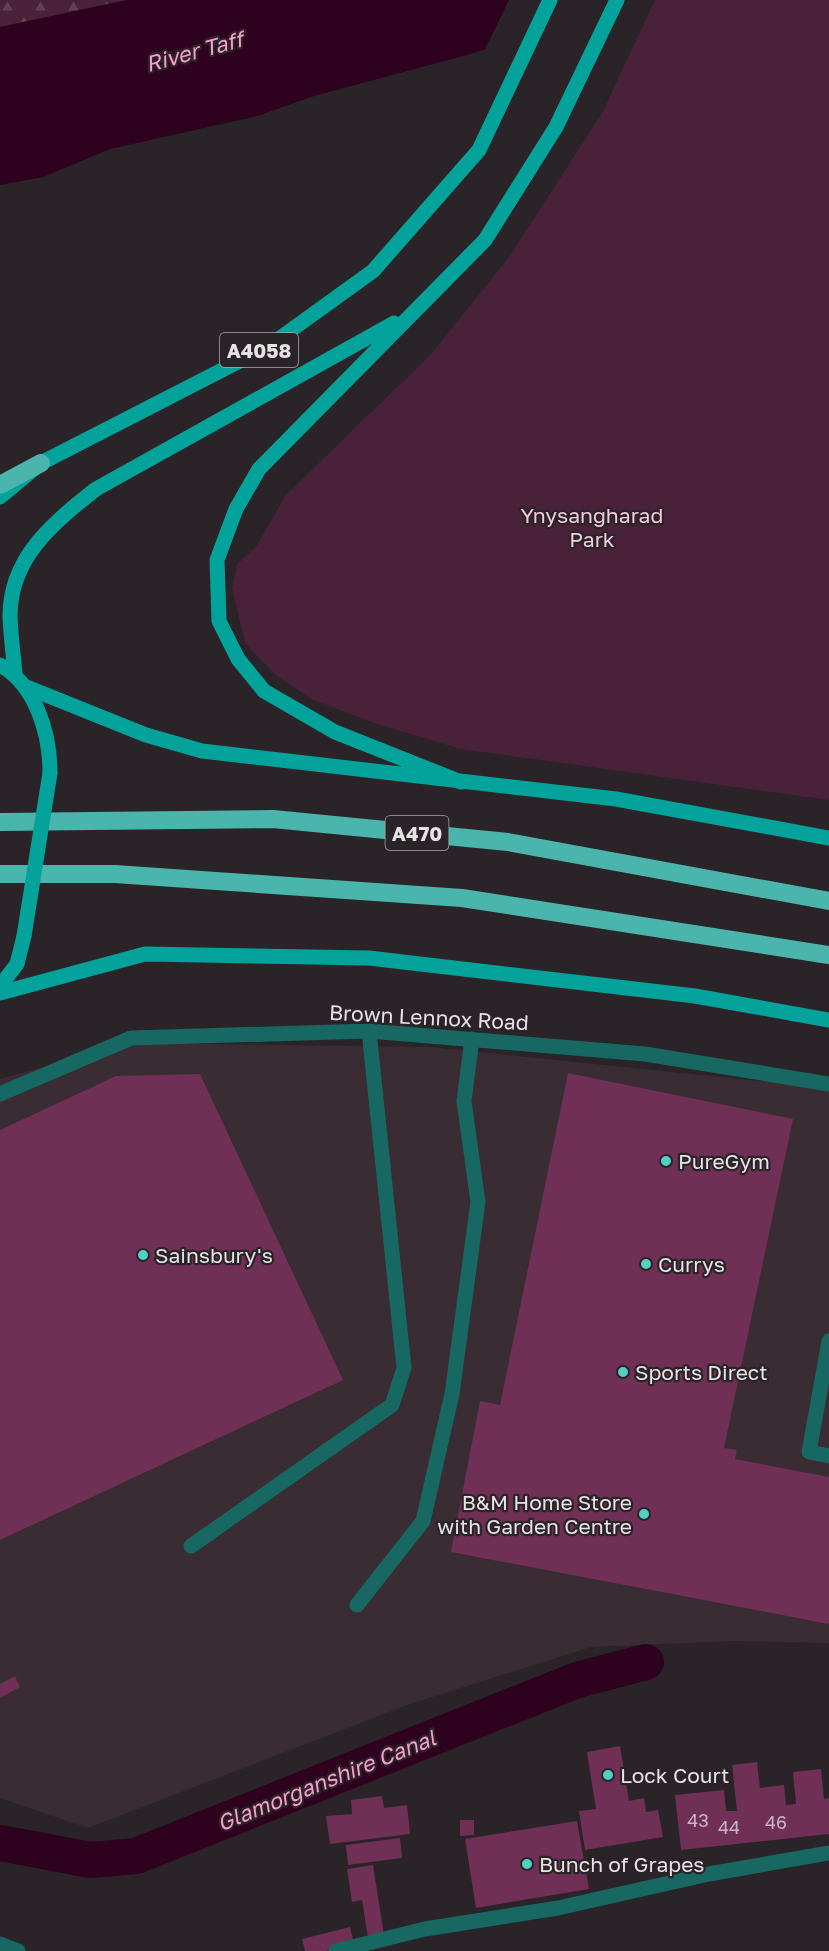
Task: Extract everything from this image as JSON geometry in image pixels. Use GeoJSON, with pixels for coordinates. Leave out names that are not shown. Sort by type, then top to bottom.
{"type":"FeatureCollection","features":[{"type":"Feature","properties":{"kind":"highway"},"geometry":{"type":"LineString","coordinates":[[0,485],[41,463]]}},
{"type":"Feature","properties":{"kind":"highway","name":"A470"},"geometry":{"type":"LineString","coordinates":[[0,822],[273,819],[508,842],[829,901]]}},
{"type":"Feature","properties":{"kind":"highway"},"geometry":{"type":"LineString","coordinates":[[0,874],[115,874],[462,898],[829,955]]}},
{"type":"Feature","properties":{"kind":"main road","name":"A4058"},"geometry":{"type":"LineString","coordinates":[[0,497],[41,463],[269,345],[373,271],[479,150],[550,0]]}},
{"type":"Feature","properties":{"kind":"main road","name":"A4058"},"geometry":{"type":"LineString","coordinates":[[15,673],[10,615],[15,580],[30,550],[58,519],[96,489],[412,313],[485,240],[556,127],[617,0]]}},
{"type":"Feature","properties":{"kind":"main road"},"geometry":{"type":"LineString","coordinates":[[412,313],[259,469],[236,509],[222,540],[217,560],[219,621],[238,659],[264,691],[335,732],[461,782]]}},
{"type":"Feature","properties":{"kind":"main road"},"geometry":{"type":"LineString","coordinates":[[0,664],[15,673],[42,720],[50,748],[51,773],[24,936],[17,964],[0,986]]}},
{"type":"Feature","properties":{"kind":"main road"},"geometry":{"type":"LineString","coordinates":[[24,686],[146,735],[202,751],[616,799],[829,838]]}},
{"type":"Feature","properties":{"kind":"main road"},"geometry":{"type":"LineString","coordinates":[[0,993],[145,954],[369,958],[694,996],[829,1020]]}},
{"type":"Feature","properties":{"kind":"street","name":"Brown Lennox Road"},"geometry":{"type":"LineString","coordinates":[[0,1094],[131,1038],[369,1031],[645,1054],[829,1084]]}},
{"type":"Feature","properties":{"kind":"street"},"geometry":{"type":"LineString","coordinates":[[191,1546],[392,1405],[404,1368],[369,1031]]}},
{"type":"Feature","properties":{"kind":"street"},"geometry":{"type":"LineString","coordinates":[[357,1605],[423,1521],[452,1394],[478,1202],[464,1101],[472,1039]]}},
{"type":"Feature","properties":{"kind":"street"},"geometry":{"type":"LineString","coordinates":[[829,1341],[809,1452],[829,1456]]}},
{"type":"Feature","properties":{"kind":"street"},"geometry":{"type":"LineString","coordinates":[[336,1951],[425,1929],[558,1908],[709,1874],[829,1853]]}},
{"type":"Feature","properties":{"kind":"street"},"geometry":{"type":"LineString","coordinates":[[0,1944],[18,1951]]}},
{"type":"Feature","properties":{"kind":"shaded area"},"geometry":{"type":"Polygon","coordinates":[[[132,1043],[430,1047],[829,1090],[829,1643],[733,1641],[591,1647],[410,1704],[88,1828],[0,1798],[0,1079],[132,1043]]]}},
{"type":"Feature","properties":{"kind":"green space"},"geometry":{"type":"Polygon","coordinates":[[[0,0],[127,0],[0,27],[0,0]]]}},
{"type":"Feature","properties":{"kind":"green space","name":"Ynysangharad Park"},"geometry":{"type":"Polygon","coordinates":[[[655,0],[829,0],[829,800],[461,749],[374,723],[311,699],[274,674],[245,643],[232,588],[237,564],[255,548],[286,495],[432,353],[509,257],[602,113],[655,0]]]}},
{"type":"Feature","properties":{"kind":"water","name":"River Taff"},"geometry":{"type":"Polygon","coordinates":[[[127,0],[642,0],[467,55],[314,96],[257,116],[110,149],[43,177],[0,185],[0,27],[127,0]]]}},
{"type":"Feature","properties":{"kind":"pier"},"geometry":{"type":"Polygon","coordinates":[[[509,0],[645,0],[483,53],[509,0]]]}},
{"type":"Feature","properties":{"kind":"building"},"geometry":{"type":"Polygon","coordinates":[[[568,1073],[793,1119],[724,1448],[737,1450],[735,1459],[829,1477],[829,1624],[451,1552],[480,1401],[500,1405],[568,1073]]]}},
{"type":"Feature","properties":{"kind":"building","name":"Sainsbury's"},"geometry":{"type":"Polygon","coordinates":[[[200,1074],[343,1380],[0,1540],[0,1130],[116,1076],[200,1074]]]}},
{"type":"Feature","properties":{"kind":"building"},"geometry":{"type":"Polygon","coordinates":[[[15,1676],[20,1687],[0,1698],[0,1684],[15,1676]]]}},
{"type":"Feature","properties":{"kind":"building","name":"Lock Court"},"geometry":{"type":"Polygon","coordinates":[[[620,1746],[629,1801],[644,1798],[646,1812],[658,1810],[663,1837],[585,1850],[579,1811],[596,1809],[587,1752],[620,1746]]]}},
{"type":"Feature","properties":{"kind":"building"},"geometry":{"type":"Polygon","coordinates":[[[757,1762],[760,1788],[784,1785],[786,1805],[796,1804],[793,1772],[821,1769],[824,1799],[829,1798],[829,1834],[681,1850],[675,1795],[724,1790],[726,1811],[737,1811],[732,1765],[757,1762]]]}},
{"type":"Feature","properties":{"kind":"building"},"geometry":{"type":"Polygon","coordinates":[[[382,1796],[384,1808],[407,1805],[410,1834],[330,1844],[326,1816],[352,1814],[351,1800],[382,1796]]]}},
{"type":"Feature","properties":{"kind":"building"},"geometry":{"type":"Polygon","coordinates":[[[460,1820],[474,1820],[474,1835],[460,1836],[460,1820]]]}},
{"type":"Feature","properties":{"kind":"building"},"geometry":{"type":"Polygon","coordinates":[[[577,1821],[589,1889],[476,1908],[465,1839],[577,1821]]]}},
{"type":"Feature","properties":{"kind":"building"},"geometry":{"type":"Polygon","coordinates":[[[400,1838],[402,1858],[348,1865],[346,1845],[400,1838]]]}},
{"type":"Feature","properties":{"kind":"building"},"geometry":{"type":"Polygon","coordinates":[[[373,1865],[384,1935],[368,1938],[362,1900],[352,1902],[347,1869],[373,1865]]]}},
{"type":"Feature","properties":{"kind":"building"},"geometry":{"type":"Polygon","coordinates":[[[350,1927],[354,1944],[325,1951],[305,1951],[302,1939],[350,1927]]]}},
{"type":"Feature","properties":{"kind":"waterway","name":"Glamorganshire Canal"},"geometry":{"type":"LineString","coordinates":[[0,1843],[91,1860],[136,1856],[577,1680],[646,1662]]}},
{"type":"Feature","properties":{"kind":"place","name":"PureGym"},"geometry":{"type":"Point","coordinates":[666,1161]}},
{"type":"Feature","properties":{"kind":"place","name":"Sainsbury's"},"geometry":{"type":"Point","coordinates":[143,1255]}},
{"type":"Feature","properties":{"kind":"place","name":"Currys"},"geometry":{"type":"Point","coordinates":[646,1264]}},
{"type":"Feature","properties":{"kind":"place","name":"Sports Direct"},"geometry":{"type":"Point","coordinates":[623,1372]}},
{"type":"Feature","properties":{"kind":"place","name":"B&M Home Store with Garden Centre"},"geometry":{"type":"Point","coordinates":[644,1514]}},
{"type":"Feature","properties":{"kind":"place","name":"Lock Court"},"geometry":{"type":"Point","coordinates":[608,1775]}},
{"type":"Feature","properties":{"kind":"place","name":"Bunch of Grapes"},"geometry":{"type":"Point","coordinates":[527,1864]}}]}
